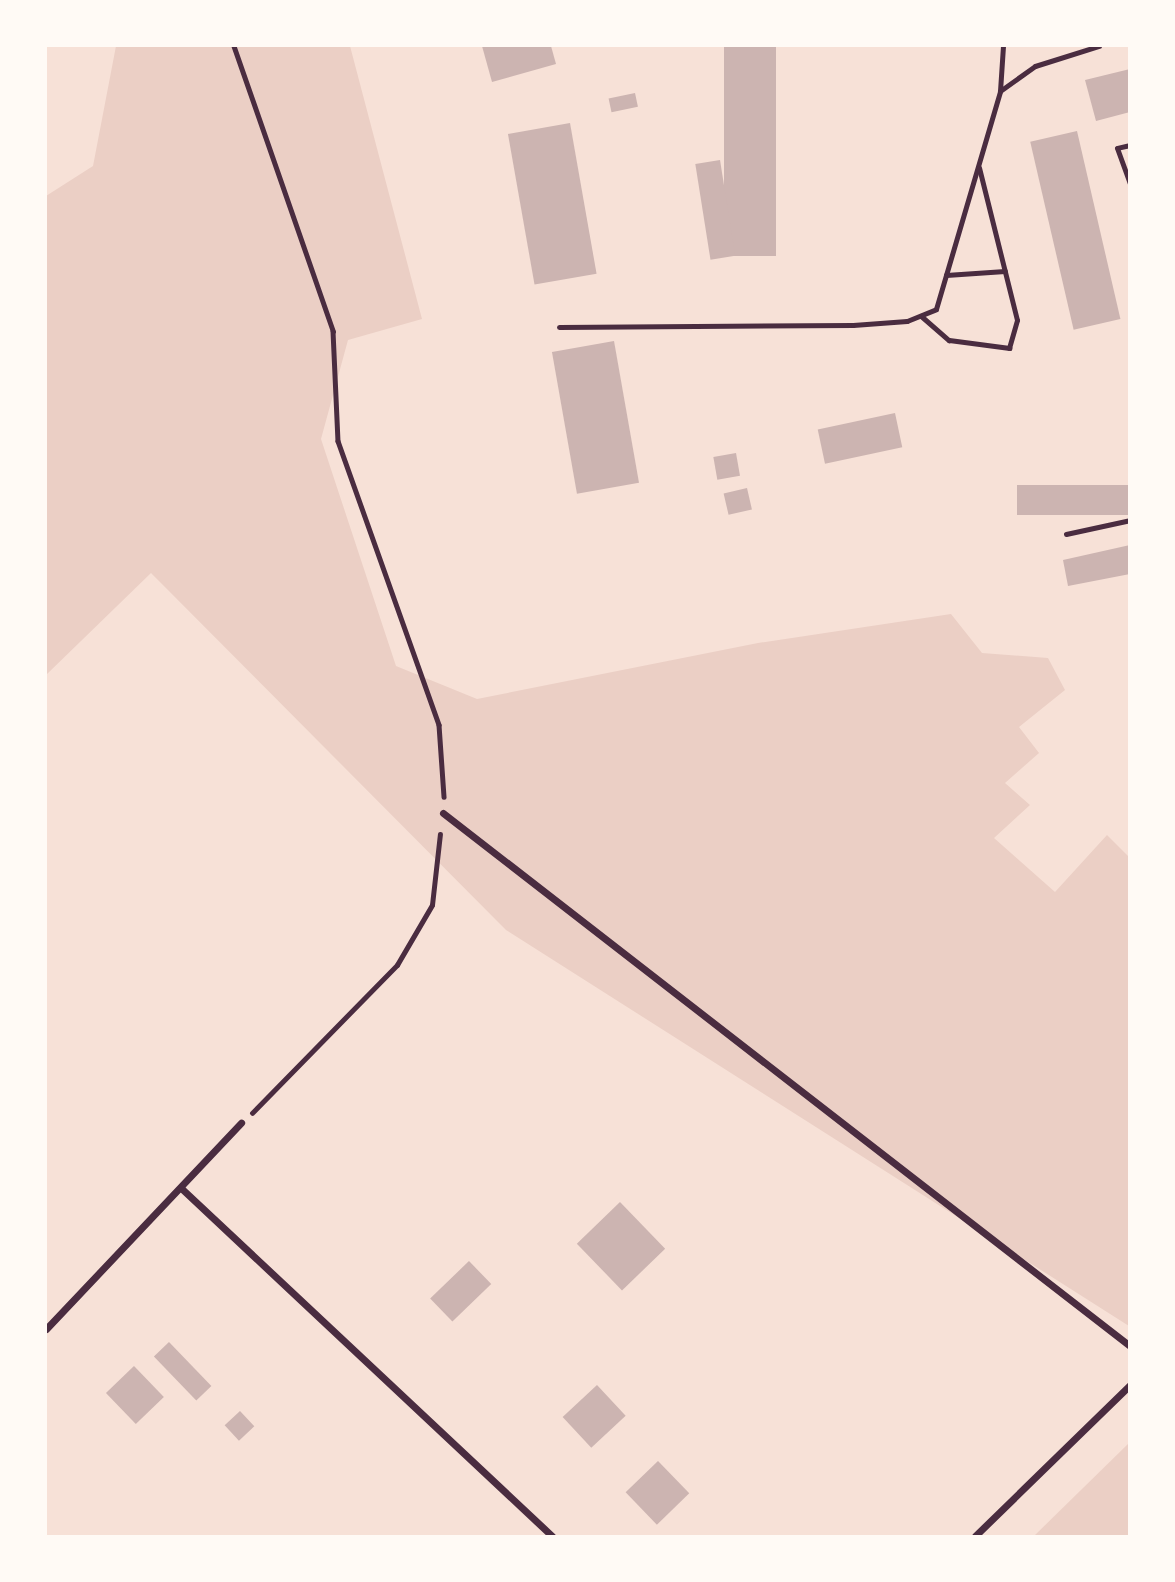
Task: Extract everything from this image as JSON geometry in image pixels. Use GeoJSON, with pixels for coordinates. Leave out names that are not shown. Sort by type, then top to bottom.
{"type":"FeatureCollection","features":[{"type":"Feature","properties":{"kind":"street"},"geometry":{"type":"LineString","coordinates":[[443,813],[1129,1346]]}},
{"type":"Feature","properties":{"kind":"street"},"geometry":{"type":"LineString","coordinates":[[46,1329],[242,1123]]}},
{"type":"Feature","properties":{"kind":"street"},"geometry":{"type":"LineString","coordinates":[[181,1188],[552,1536]]}},
{"type":"Feature","properties":{"kind":"street"},"geometry":{"type":"LineString","coordinates":[[975,1536],[1129,1385]]}},
{"type":"Feature","properties":{"kind":"lane"},"geometry":{"type":"LineString","coordinates":[[559,327],[853,325],[921,316],[936,309],[1000,91],[1003,46]]}},
{"type":"Feature","properties":{"kind":"lane"},"geometry":{"type":"LineString","coordinates":[[1000,91],[1035,66],[1099,46]]}},
{"type":"Feature","properties":{"kind":"lane"},"geometry":{"type":"LineString","coordinates":[[1129,145],[1117,148],[1129,184]]}},
{"type":"Feature","properties":{"kind":"lane"},"geometry":{"type":"LineString","coordinates":[[921,316],[949,340],[1009,348],[1017,320],[978,165]]}},
{"type":"Feature","properties":{"kind":"lane"},"geometry":{"type":"LineString","coordinates":[[946,275],[1004,271]]}},
{"type":"Feature","properties":{"kind":"lane"},"geometry":{"type":"LineString","coordinates":[[1066,534],[1129,520]]}},
{"type":"Feature","properties":{"kind":"path"},"geometry":{"type":"LineString","coordinates":[[234,46],[334,331],[338,440],[439,725],[443,813],[432,905],[397,965],[242,1123]]}},
{"type":"Feature","properties":{"kind":"shaded area"},"geometry":{"type":"Polygon","coordinates":[[[116,46],[350,46],[422,319],[348,340],[321,439],[396,666],[477,699],[758,643],[951,614],[982,653],[1048,658],[1065,690],[1019,727],[1039,753],[1005,783],[1030,805],[994,838],[1055,892],[1107,835],[1129,857],[1129,1326],[506,930],[151,573],[46,675],[46,196],[93,166],[116,46]]]}},
{"type":"Feature","properties":{"kind":"shaded area"},"geometry":{"type":"Polygon","coordinates":[[[1129,1443],[1129,1536],[1034,1536],[1129,1443]]]}},
{"type":"Feature","properties":{"kind":"building"},"geometry":{"type":"Polygon","coordinates":[[[482,46],[551,46],[556,64],[492,82],[482,46]]]}},
{"type":"Feature","properties":{"kind":"building"},"geometry":{"type":"Polygon","coordinates":[[[724,46],[776,46],[776,256],[724,256],[724,46]]]}},
{"type":"Feature","properties":{"kind":"building"},"geometry":{"type":"Polygon","coordinates":[[[1130,69],[1130,112],[1096,121],[1085,80],[1130,69]]]}},
{"type":"Feature","properties":{"kind":"building"},"geometry":{"type":"Polygon","coordinates":[[[635,93],[638,107],[612,112],[609,99],[635,93]]]}},
{"type":"Feature","properties":{"kind":"building"},"geometry":{"type":"Polygon","coordinates":[[[570,123],[597,274],[535,285],[508,134],[570,123]]]}},
{"type":"Feature","properties":{"kind":"building"},"geometry":{"type":"Polygon","coordinates":[[[1077,131],[1120,319],[1074,330],[1030,142],[1077,131]]]}},
{"type":"Feature","properties":{"kind":"building"},"geometry":{"type":"Polygon","coordinates":[[[720,160],[735,256],[710,260],[695,164],[720,160]]]}},
{"type":"Feature","properties":{"kind":"building"},"geometry":{"type":"Polygon","coordinates":[[[614,341],[639,483],[577,494],[552,352],[614,341]]]}},
{"type":"Feature","properties":{"kind":"building"},"geometry":{"type":"Polygon","coordinates":[[[895,413],[902,447],[825,464],[818,429],[895,413]]]}},
{"type":"Feature","properties":{"kind":"building"},"geometry":{"type":"Polygon","coordinates":[[[736,453],[740,476],[717,480],[713,457],[736,453]]]}},
{"type":"Feature","properties":{"kind":"building"},"geometry":{"type":"Polygon","coordinates":[[[1017,485],[1130,485],[1130,515],[1017,515],[1017,485]]]}},
{"type":"Feature","properties":{"kind":"building"},"geometry":{"type":"Polygon","coordinates":[[[747,488],[752,509],[729,515],[724,493],[747,488]]]}},
{"type":"Feature","properties":{"kind":"building"},"geometry":{"type":"Polygon","coordinates":[[[1130,545],[1130,574],[1068,586],[1063,560],[1130,545]]]}},
{"type":"Feature","properties":{"kind":"building"},"geometry":{"type":"Polygon","coordinates":[[[620,1202],[665,1249],[622,1290],[577,1244],[620,1202]]]}},
{"type":"Feature","properties":{"kind":"building"},"geometry":{"type":"Polygon","coordinates":[[[469,1261],[491,1284],[452,1322],[430,1299],[469,1261]]]}},
{"type":"Feature","properties":{"kind":"building"},"geometry":{"type":"Polygon","coordinates":[[[169,1342],[211,1386],[196,1400],[154,1357],[169,1342]]]}},
{"type":"Feature","properties":{"kind":"building"},"geometry":{"type":"Polygon","coordinates":[[[134,1366],[164,1397],[136,1424],[106,1393],[134,1366]]]}},
{"type":"Feature","properties":{"kind":"building"},"geometry":{"type":"Polygon","coordinates":[[[597,1385],[626,1416],[591,1448],[563,1417],[597,1385]]]}},
{"type":"Feature","properties":{"kind":"building"},"geometry":{"type":"Polygon","coordinates":[[[240,1411],[254,1426],[239,1441],[225,1425],[240,1411]]]}},
{"type":"Feature","properties":{"kind":"building"},"geometry":{"type":"Polygon","coordinates":[[[658,1461],[689,1493],[657,1525],[626,1492],[658,1461]]]}}]}
